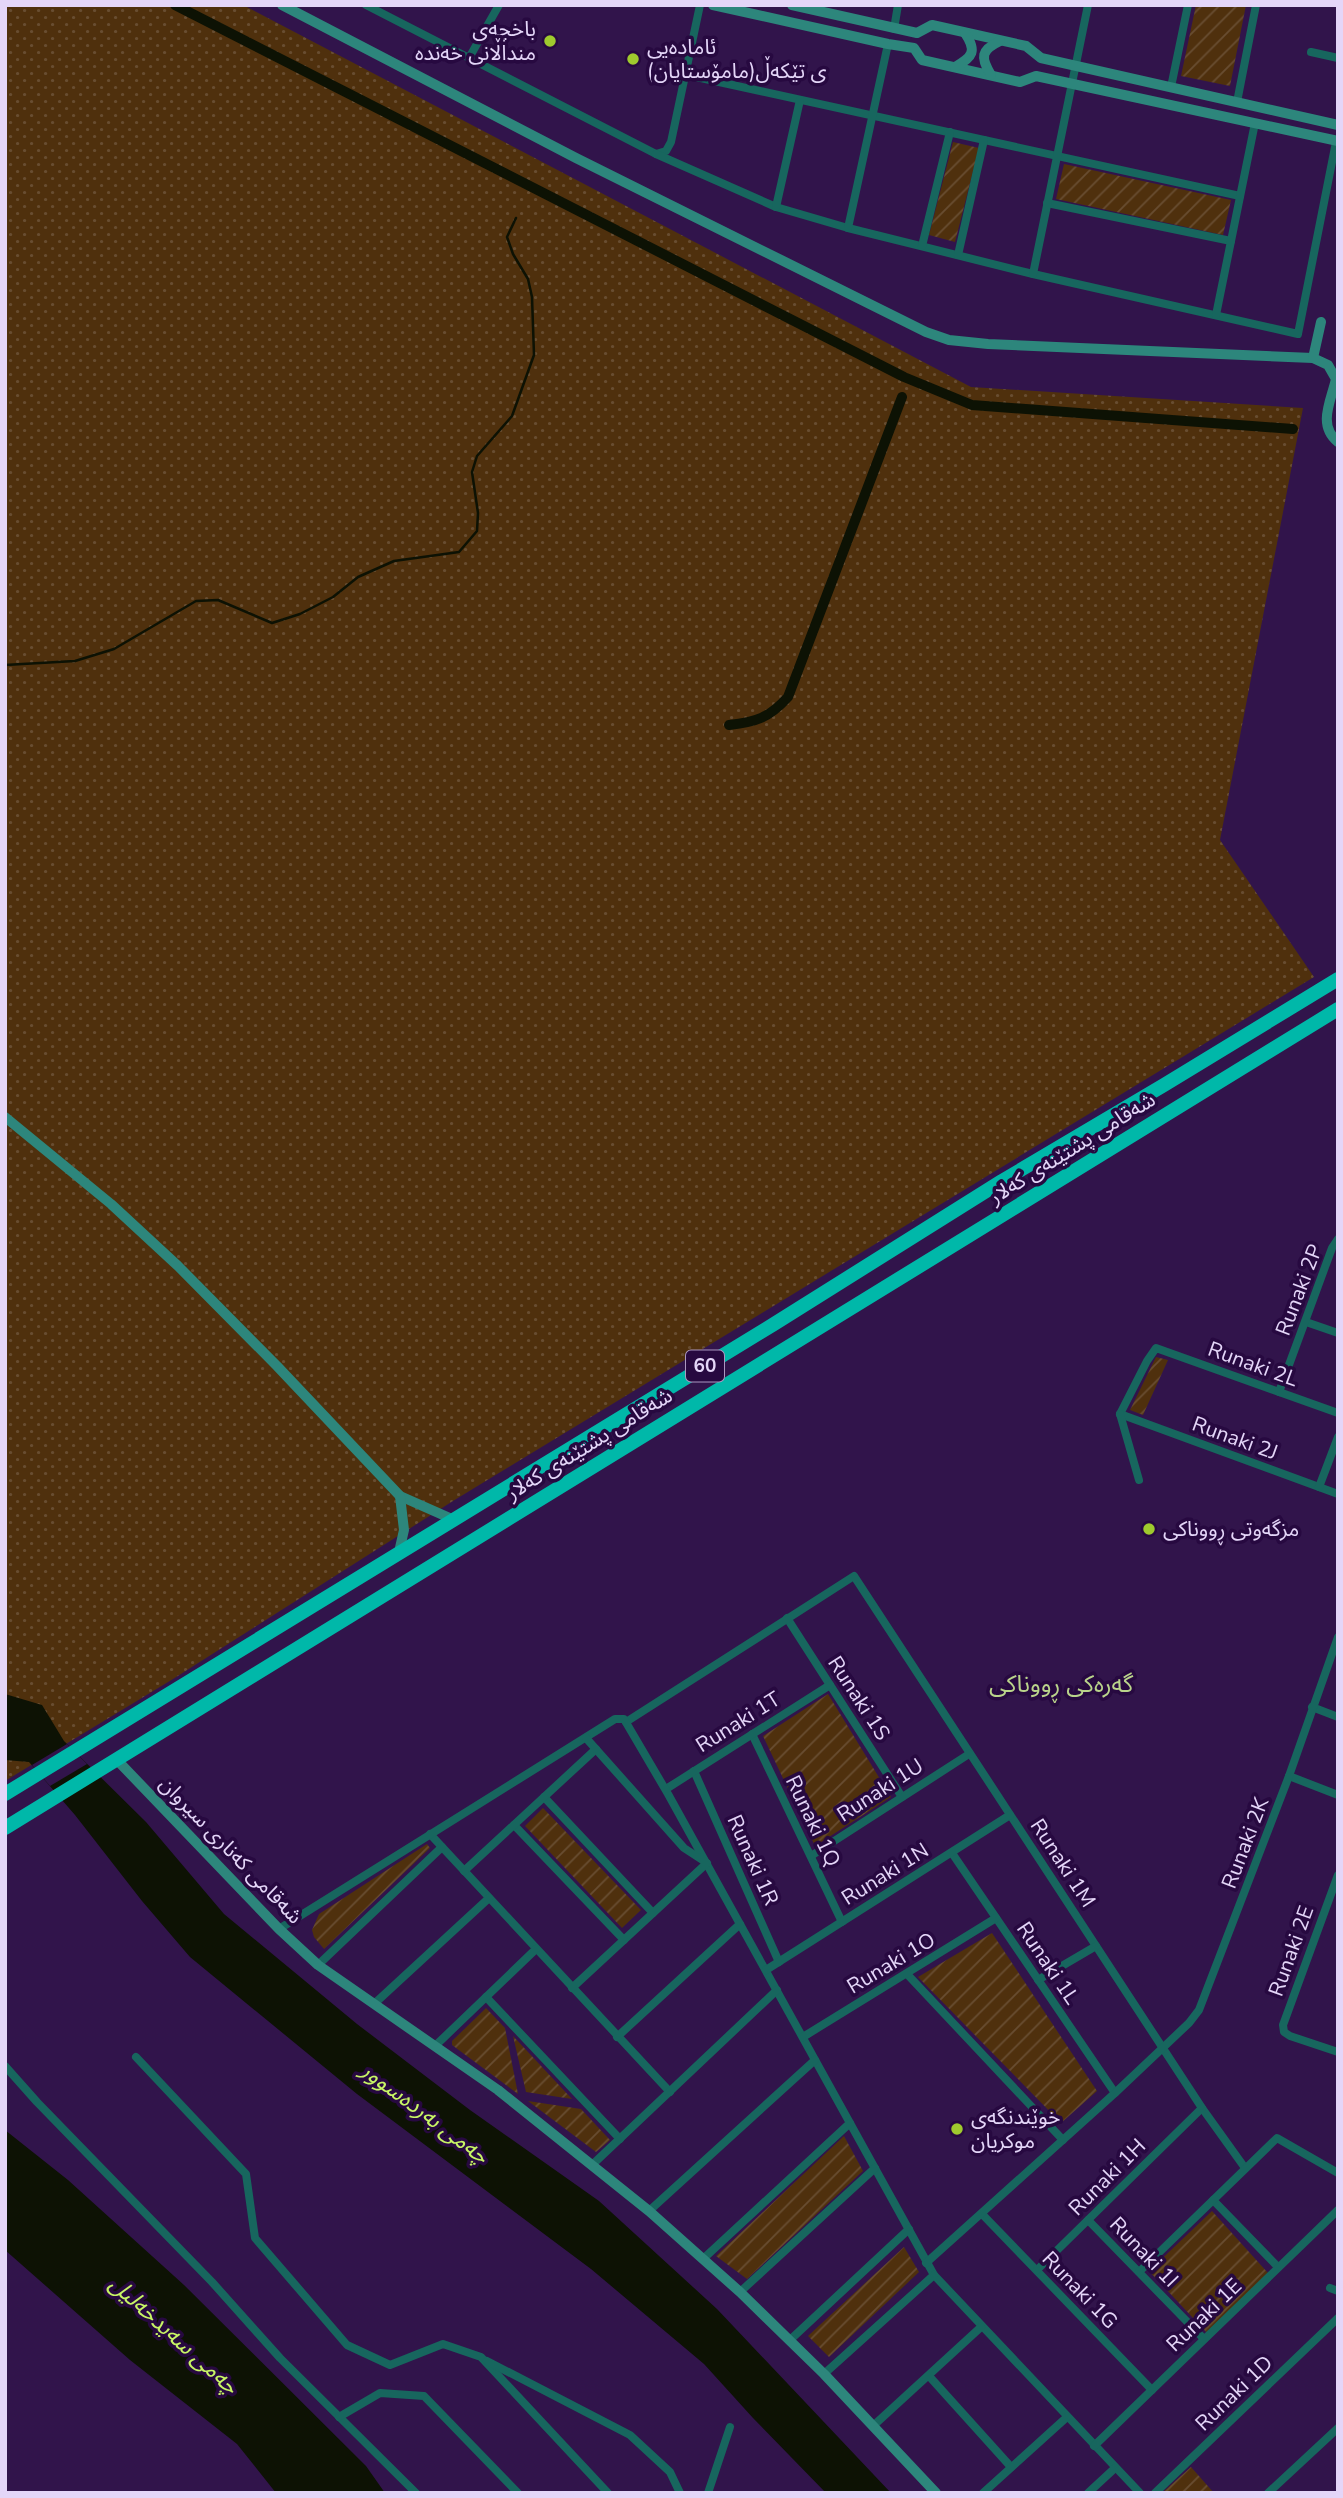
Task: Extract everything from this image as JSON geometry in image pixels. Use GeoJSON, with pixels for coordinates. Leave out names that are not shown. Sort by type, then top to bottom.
{"type":"FeatureCollection","features":[{"type":"Feature","properties":{"kind":"highway","name":"شەقامی پشتێنەی کەلار"},"geometry":{"type":"LineString","coordinates":[[5,1794],[1338,979]]}},
{"type":"Feature","properties":{"kind":"highway","name":"شەقامی پشتێنەی کەلار"},"geometry":{"type":"LineString","coordinates":[[5,1828],[1338,1009]]}},
{"type":"Feature","properties":{"kind":"highway"},"geometry":{"type":"LineString","coordinates":[[881,1257],[880,1266],[883,1272],[896,1281]]}},
{"type":"Feature","properties":{"kind":"street"},"geometry":{"type":"LineString","coordinates":[[282,5],[576,158],[926,332],[948,340],[1313,358],[1328,365],[1336,379],[1325,423],[1330,435],[1338,442]]}},
{"type":"Feature","properties":{"kind":"street"},"geometry":{"type":"LineString","coordinates":[[366,5],[656,154],[776,207],[848,228],[1033,274],[1298,334],[1337,141],[1036,76],[1020,82],[922,60],[914,48],[713,5]]}},
{"type":"Feature","properties":{"kind":"street"},"geometry":{"type":"LineString","coordinates":[[469,58],[499,5]]}},
{"type":"Feature","properties":{"kind":"street"},"geometry":{"type":"LineString","coordinates":[[656,154],[666,150],[671,142],[700,5]]}},
{"type":"Feature","properties":{"kind":"street"},"geometry":{"type":"LineString","coordinates":[[792,5],[917,33],[932,25],[1026,46],[1041,58],[1338,125]]}},
{"type":"Feature","properties":{"kind":"street"},"geometry":{"type":"LineString","coordinates":[[894,29],[898,5]]}},
{"type":"Feature","properties":{"kind":"street"},"geometry":{"type":"LineString","coordinates":[[1033,274],[1088,5]]}},
{"type":"Feature","properties":{"kind":"street"},"geometry":{"type":"LineString","coordinates":[[1171,87],[1188,5]]}},
{"type":"Feature","properties":{"kind":"street"},"geometry":{"type":"LineString","coordinates":[[1237,102],[1256,5]]}},
{"type":"Feature","properties":{"kind":"street"},"geometry":{"type":"LineString","coordinates":[[955,67],[967,61],[973,52],[972,43],[965,33]]}},
{"type":"Feature","properties":{"kind":"street"},"geometry":{"type":"LineString","coordinates":[[991,75],[984,63],[983,54],[989,46],[1000,41]]}},
{"type":"Feature","properties":{"kind":"street"},"geometry":{"type":"LineString","coordinates":[[848,228],[888,44]]}},
{"type":"Feature","properties":{"kind":"street"},"geometry":{"type":"LineString","coordinates":[[1311,52],[1338,58]]}},
{"type":"Feature","properties":{"kind":"street"},"geometry":{"type":"LineString","coordinates":[[687,75],[1240,196]]}},
{"type":"Feature","properties":{"kind":"street"},"geometry":{"type":"LineString","coordinates":[[776,207],[800,100]]}},
{"type":"Feature","properties":{"kind":"street"},"geometry":{"type":"LineString","coordinates":[[1216,315],[1255,123]]}},
{"type":"Feature","properties":{"kind":"street"},"geometry":{"type":"LineString","coordinates":[[922,246],[950,132]]}},
{"type":"Feature","properties":{"kind":"street"},"geometry":{"type":"LineString","coordinates":[[958,255],[984,140]]}},
{"type":"Feature","properties":{"kind":"street"},"geometry":{"type":"LineString","coordinates":[[1047,203],[1231,241]]}},
{"type":"Feature","properties":{"kind":"street"},"geometry":{"type":"LineString","coordinates":[[1313,358],[1321,322]]}},
{"type":"Feature","properties":{"kind":"street"},"geometry":{"type":"LineString","coordinates":[[5,1117],[111,1204],[178,1266],[400,1496],[452,1520]]}},
{"type":"Feature","properties":{"kind":"street","name":"Runaki 2P"},"geometry":{"type":"LineString","coordinates":[[1279,1392],[1338,1239]]}},
{"type":"Feature","properties":{"kind":"street"},"geometry":{"type":"LineString","coordinates":[[1306,1322],[1338,1333]]}},
{"type":"Feature","properties":{"kind":"street","name":"Runaki 2L"},"geometry":{"type":"LineString","coordinates":[[1120,1414],[1156,1348],[1338,1413]]}},
{"type":"Feature","properties":{"kind":"street"},"geometry":{"type":"LineString","coordinates":[[1120,1414],[1139,1479]]}},
{"type":"Feature","properties":{"kind":"street","name":"Runaki 2J"},"geometry":{"type":"LineString","coordinates":[[1120,1414],[1338,1494]]}},
{"type":"Feature","properties":{"kind":"street"},"geometry":{"type":"LineString","coordinates":[[1319,1487],[1338,1437]]}},
{"type":"Feature","properties":{"kind":"street"},"geometry":{"type":"LineString","coordinates":[[399,1552],[404,1530],[400,1496]]}},
{"type":"Feature","properties":{"kind":"street","name":"Runaki 1M"},"geometry":{"type":"LineString","coordinates":[[787,1618],[854,1576],[1162,2048],[1245,2168]]}},
{"type":"Feature","properties":{"kind":"street"},"geometry":{"type":"LineString","coordinates":[[626,1722],[787,1618]]}},
{"type":"Feature","properties":{"kind":"street","name":"Runaki 1S"},"geometry":{"type":"LineString","coordinates":[[787,1618],[902,1797]]}},
{"type":"Feature","properties":{"kind":"street","name":"Runaki 2K"},"geometry":{"type":"LineString","coordinates":[[926,2263],[1115,2093],[1199,2010],[1289,1776],[1338,1637]]}},
{"type":"Feature","properties":{"kind":"street","name":"Runaki 1T"},"geometry":{"type":"LineString","coordinates":[[666,1789],[830,1685]]}},
{"type":"Feature","properties":{"kind":"street"},"geometry":{"type":"LineString","coordinates":[[1312,1707],[1338,1717]]}},
{"type":"Feature","properties":{"kind":"street"},"geometry":{"type":"LineString","coordinates":[[279,1929],[621,1718],[666,1789],[933,2275],[1140,2493]]}},
{"type":"Feature","properties":{"kind":"street","name":"Runaki 1Q"},"geometry":{"type":"LineString","coordinates":[[752,1734],[842,1922]]}},
{"type":"Feature","properties":{"kind":"street"},"geometry":{"type":"LineString","coordinates":[[586,1738],[684,1848],[707,1863]]}},
{"type":"Feature","properties":{"kind":"street"},"geometry":{"type":"LineString","coordinates":[[464,1871],[596,1749]]}},
{"type":"Feature","properties":{"kind":"street","name":"Runaki 1U"},"geometry":{"type":"LineString","coordinates":[[810,1856],[969,1754]]}},
{"type":"Feature","properties":{"kind":"street","name":"شەقامی کەناری سیروان"},"geometry":{"type":"LineString","coordinates":[[111,1763],[318,1965],[498,2090],[649,2211],[790,2340],[936,2493]]}},
{"type":"Feature","properties":{"kind":"street","name":"Runaki 1R"},"geometry":{"type":"LineString","coordinates":[[694,1771],[779,1962]]}},
{"type":"Feature","properties":{"kind":"street"},"geometry":{"type":"LineString","coordinates":[[1289,1776],[1338,1795]]}},
{"type":"Feature","properties":{"kind":"street"},"geometry":{"type":"LineString","coordinates":[[544,1797],[653,1913]]}},
{"type":"Feature","properties":{"kind":"street","name":"Runaki 1N"},"geometry":{"type":"LineString","coordinates":[[766,1970],[1010,1815]]}},
{"type":"Feature","properties":{"kind":"street"},"geometry":{"type":"LineString","coordinates":[[514,1825],[624,1940]]}},
{"type":"Feature","properties":{"kind":"street"},"geometry":{"type":"LineString","coordinates":[[430,1834],[670,2092]]}},
{"type":"Feature","properties":{"kind":"street"},"geometry":{"type":"LineString","coordinates":[[318,1965],[442,1847]]}},
{"type":"Feature","properties":{"kind":"street","name":"Runaki 1L"},"geometry":{"type":"LineString","coordinates":[[952,1853],[1115,2093]]}},
{"type":"Feature","properties":{"kind":"street"},"geometry":{"type":"LineString","coordinates":[[572,1988],[707,1863]]}},
{"type":"Feature","properties":{"kind":"street","name":"Runaki 2E"},"geometry":{"type":"LineString","coordinates":[[1338,1875],[1283,2025],[1284,2032],[1290,2036],[1338,2052]]}},
{"type":"Feature","properties":{"kind":"street"},"geometry":{"type":"LineString","coordinates":[[374,2004],[489,1898]]}},
{"type":"Feature","properties":{"kind":"street","name":"Runaki 1O"},"geometry":{"type":"LineString","coordinates":[[803,2037],[996,1918]]}},
{"type":"Feature","properties":{"kind":"street"},"geometry":{"type":"LineString","coordinates":[[617,2036],[740,1924]]}},
{"type":"Feature","properties":{"kind":"street"},"geometry":{"type":"LineString","coordinates":[[1038,1980],[1096,1946]]}},
{"type":"Feature","properties":{"kind":"street"},"geometry":{"type":"LineString","coordinates":[[435,2046],[536,1949]]}},
{"type":"Feature","properties":{"kind":"street"},"geometry":{"type":"LineString","coordinates":[[907,1975],[1063,2140]]}},
{"type":"Feature","properties":{"kind":"street"},"geometry":{"type":"LineString","coordinates":[[592,2165],[777,1990]]}},
{"type":"Feature","properties":{"kind":"street"},"geometry":{"type":"LineString","coordinates":[[486,1997],[620,2139]]}},
{"type":"Feature","properties":{"kind":"street"},"geometry":{"type":"LineString","coordinates":[[136,2057],[246,2174],[255,2238],[347,2345],[390,2365],[443,2344],[481,2357],[630,2435],[670,2472],[680,2493]]}},
{"type":"Feature","properties":{"kind":"street"},"geometry":{"type":"LineString","coordinates":[[649,2211],[816,2060]]}},
{"type":"Feature","properties":{"kind":"street"},"geometry":{"type":"LineString","coordinates":[[5,2066],[138,2204],[280,2358],[416,2493]]}},
{"type":"Feature","properties":{"kind":"street","name":"Runaki 1H"},"geometry":{"type":"LineString","coordinates":[[1037,2270],[1202,2108]]}},
{"type":"Feature","properties":{"kind":"street"},"geometry":{"type":"LineString","coordinates":[[703,2259],[850,2123]]}},
{"type":"Feature","properties":{"kind":"street"},"geometry":{"type":"LineString","coordinates":[[1139,2272],[1277,2138],[1338,2173]]}},
{"type":"Feature","properties":{"kind":"street"},"geometry":{"type":"LineString","coordinates":[[740,2292],[875,2168]]}},
{"type":"Feature","properties":{"kind":"street"},"geometry":{"type":"LineString","coordinates":[[1213,2200],[1278,2267]]}},
{"type":"Feature","properties":{"kind":"street","name":"Runaki 1E"},"geometry":{"type":"LineString","coordinates":[[1094,2446],[1338,2210]]}},
{"type":"Feature","properties":{"kind":"street","name":"Runaki 1G"},"geometry":{"type":"LineString","coordinates":[[982,2214],[1152,2390]]}},
{"type":"Feature","properties":{"kind":"street","name":"Runaki 1I"},"geometry":{"type":"LineString","coordinates":[[1088,2220],[1204,2340]]}},
{"type":"Feature","properties":{"kind":"street"},"geometry":{"type":"LineString","coordinates":[[790,2340],[909,2229]]}},
{"type":"Feature","properties":{"kind":"street"},"geometry":{"type":"LineString","coordinates":[[824,2374],[933,2275]]}},
{"type":"Feature","properties":{"kind":"street","name":"Runaki 1D"},"geometry":{"type":"LineString","coordinates":[[1154,2493],[1338,2318]]}},
{"type":"Feature","properties":{"kind":"street"},"geometry":{"type":"LineString","coordinates":[[873,2426],[981,2327]]}},
{"type":"Feature","properties":{"kind":"street"},"geometry":{"type":"LineString","coordinates":[[481,2357],[607,2493]]}},
{"type":"Feature","properties":{"kind":"street"},"geometry":{"type":"LineString","coordinates":[[929,2376],[1011,2467]]}},
{"type":"Feature","properties":{"kind":"street"},"geometry":{"type":"LineString","coordinates":[[339,2417],[380,2393],[424,2396],[518,2493]]}},
{"type":"Feature","properties":{"kind":"street"},"geometry":{"type":"LineString","coordinates":[[983,2493],[1067,2417]]}},
{"type":"Feature","properties":{"kind":"street"},"geometry":{"type":"LineString","coordinates":[[708,2493],[730,2427]]}},
{"type":"Feature","properties":{"kind":"street"},"geometry":{"type":"LineString","coordinates":[[1268,2493],[1338,2428]]}},
{"type":"Feature","properties":{"kind":"street"},"geometry":{"type":"LineString","coordinates":[[1088,2493],[1115,2468]]}},
{"type":"Feature","properties":{"kind":"shaded area"},"geometry":{"type":"Polygon","coordinates":[[[5,5],[243,5],[971,387],[1303,408],[1220,840],[1314,977],[453,1501],[173,1679],[5,1781],[5,5]]]}},
{"type":"Feature","properties":{"kind":"shaded area"},"geometry":{"type":"Polygon","coordinates":[[[1196,5],[1246,5],[1230,86],[1181,76],[1196,5]]]}},
{"type":"Feature","properties":{"kind":"shaded area"},"geometry":{"type":"Polygon","coordinates":[[[953,142],[979,148],[955,242],[929,235],[953,142]]]}},
{"type":"Feature","properties":{"kind":"shaded area"},"geometry":{"type":"Polygon","coordinates":[[[1064,164],[1231,200],[1223,235],[1056,199],[1064,164]]]}},
{"type":"Feature","properties":{"kind":"shaded area"},"geometry":{"type":"Polygon","coordinates":[[[1156,1357],[1168,1360],[1143,1415],[1130,1410],[1156,1357]]]}},
{"type":"Feature","properties":{"kind":"shaded area"},"geometry":{"type":"Polygon","coordinates":[[[828,1694],[891,1797],[815,1846],[763,1736],[828,1694]]]}},
{"type":"Feature","properties":{"kind":"shaded area"},"geometry":{"type":"Polygon","coordinates":[[[543,1808],[641,1910],[622,1928],[525,1826],[543,1808]]]}},
{"type":"Feature","properties":{"kind":"shaded area"},"geometry":{"type":"Polygon","coordinates":[[[427,1844],[430,1848],[324,1949],[312,1930],[319,1914],[427,1844]]]}},
{"type":"Feature","properties":{"kind":"shaded area"},"geometry":{"type":"Polygon","coordinates":[[[992,1933],[1097,2091],[1061,2123],[918,1977],[992,1933]]]}},
{"type":"Feature","properties":{"kind":"shaded area"},"geometry":{"type":"Polygon","coordinates":[[[486,2008],[505,2028],[518,2094],[452,2045],[452,2041],[486,2008]]]}},
{"type":"Feature","properties":{"kind":"shaded area"},"geometry":{"type":"Polygon","coordinates":[[[513,2036],[572,2099],[526,2092],[513,2036]]]}},
{"type":"Feature","properties":{"kind":"shaded area"},"geometry":{"type":"Polygon","coordinates":[[[528,2101],[581,2109],[610,2140],[596,2152],[528,2101]]]}},
{"type":"Feature","properties":{"kind":"shaded area"},"geometry":{"type":"Polygon","coordinates":[[[844,2136],[863,2171],[747,2279],[716,2256],[844,2136]]]}},
{"type":"Feature","properties":{"kind":"shaded area"},"geometry":{"type":"Polygon","coordinates":[[[1212,2211],[1268,2273],[1208,2334],[1149,2271],[1212,2211]]]}},
{"type":"Feature","properties":{"kind":"shaded area"},"geometry":{"type":"Polygon","coordinates":[[[904,2247],[919,2272],[829,2357],[808,2336],[904,2247]]]}},
{"type":"Feature","properties":{"kind":"shaded area"},"geometry":{"type":"Polygon","coordinates":[[[1191,2467],[1214,2493],[1162,2493],[1191,2467]]]}},
{"type":"Feature","properties":{"kind":"water","name":"چەمی بەردەسوور"},"geometry":{"type":"Polygon","coordinates":[[[5,1694],[42,1705],[64,1741],[146,1822],[224,1914],[357,2024],[470,2110],[599,2201],[717,2309],[891,2493],[826,2493],[704,2364],[591,2269],[357,2094],[190,1957],[29,1762],[5,1760],[5,1694]]]}},
{"type":"Feature","properties":{"kind":"water","name":"چەمی سەیدخەلیل"},"geometry":{"type":"Polygon","coordinates":[[[5,2130],[68,2180],[184,2285],[366,2466],[385,2493],[276,2493],[237,2444],[130,2360],[5,2250],[5,2130]]]}},
{"type":"Feature","properties":{"kind":"pier"},"geometry":{"type":"Polygon","coordinates":[[[67,1744],[87,1764],[50,1786],[32,1765],[67,1744]]]}},
{"type":"Feature","properties":{"kind":"waterway"},"geometry":{"type":"LineString","coordinates":[[175,5],[904,377],[972,405],[1293,429]]}},
{"type":"Feature","properties":{"kind":"waterway"},"geometry":{"type":"LineString","coordinates":[[5,665],[75,661],[114,649],[196,601],[218,600],[272,623],[300,614],[333,597],[358,577],[394,561],[459,552],[477,531],[478,513],[472,472],[477,456],[512,416],[534,355],[532,297],[528,279],[513,254],[507,237],[516,218]]}},
{"type":"Feature","properties":{"kind":"waterway"},"geometry":{"type":"LineString","coordinates":[[729,725],[762,718],[788,697],[902,397]]}},
{"type":"Feature","properties":{"kind":"place","name":"باخچەی منداڵانی خەندە"},"geometry":{"type":"Point","coordinates":[550,41]}},
{"type":"Feature","properties":{"kind":"place","name":"ئامادەیی (مامۆستایان)ی تێکەڵ"},"geometry":{"type":"Point","coordinates":[633,59]}},
{"type":"Feature","properties":{"kind":"place","name":"مزگەوتی ڕووناکی"},"geometry":{"type":"Point","coordinates":[1149,1529]}},
{"type":"Feature","properties":{"kind":"place","name":"خوێندنگەی موکریان"},"geometry":{"type":"Point","coordinates":[957,2129]}},
{"type":"Feature","properties":{"kind":"district","name":"گەرەکی ڕووناکی"},"geometry":{"type":"Point","coordinates":[1061,1684]}}]}
